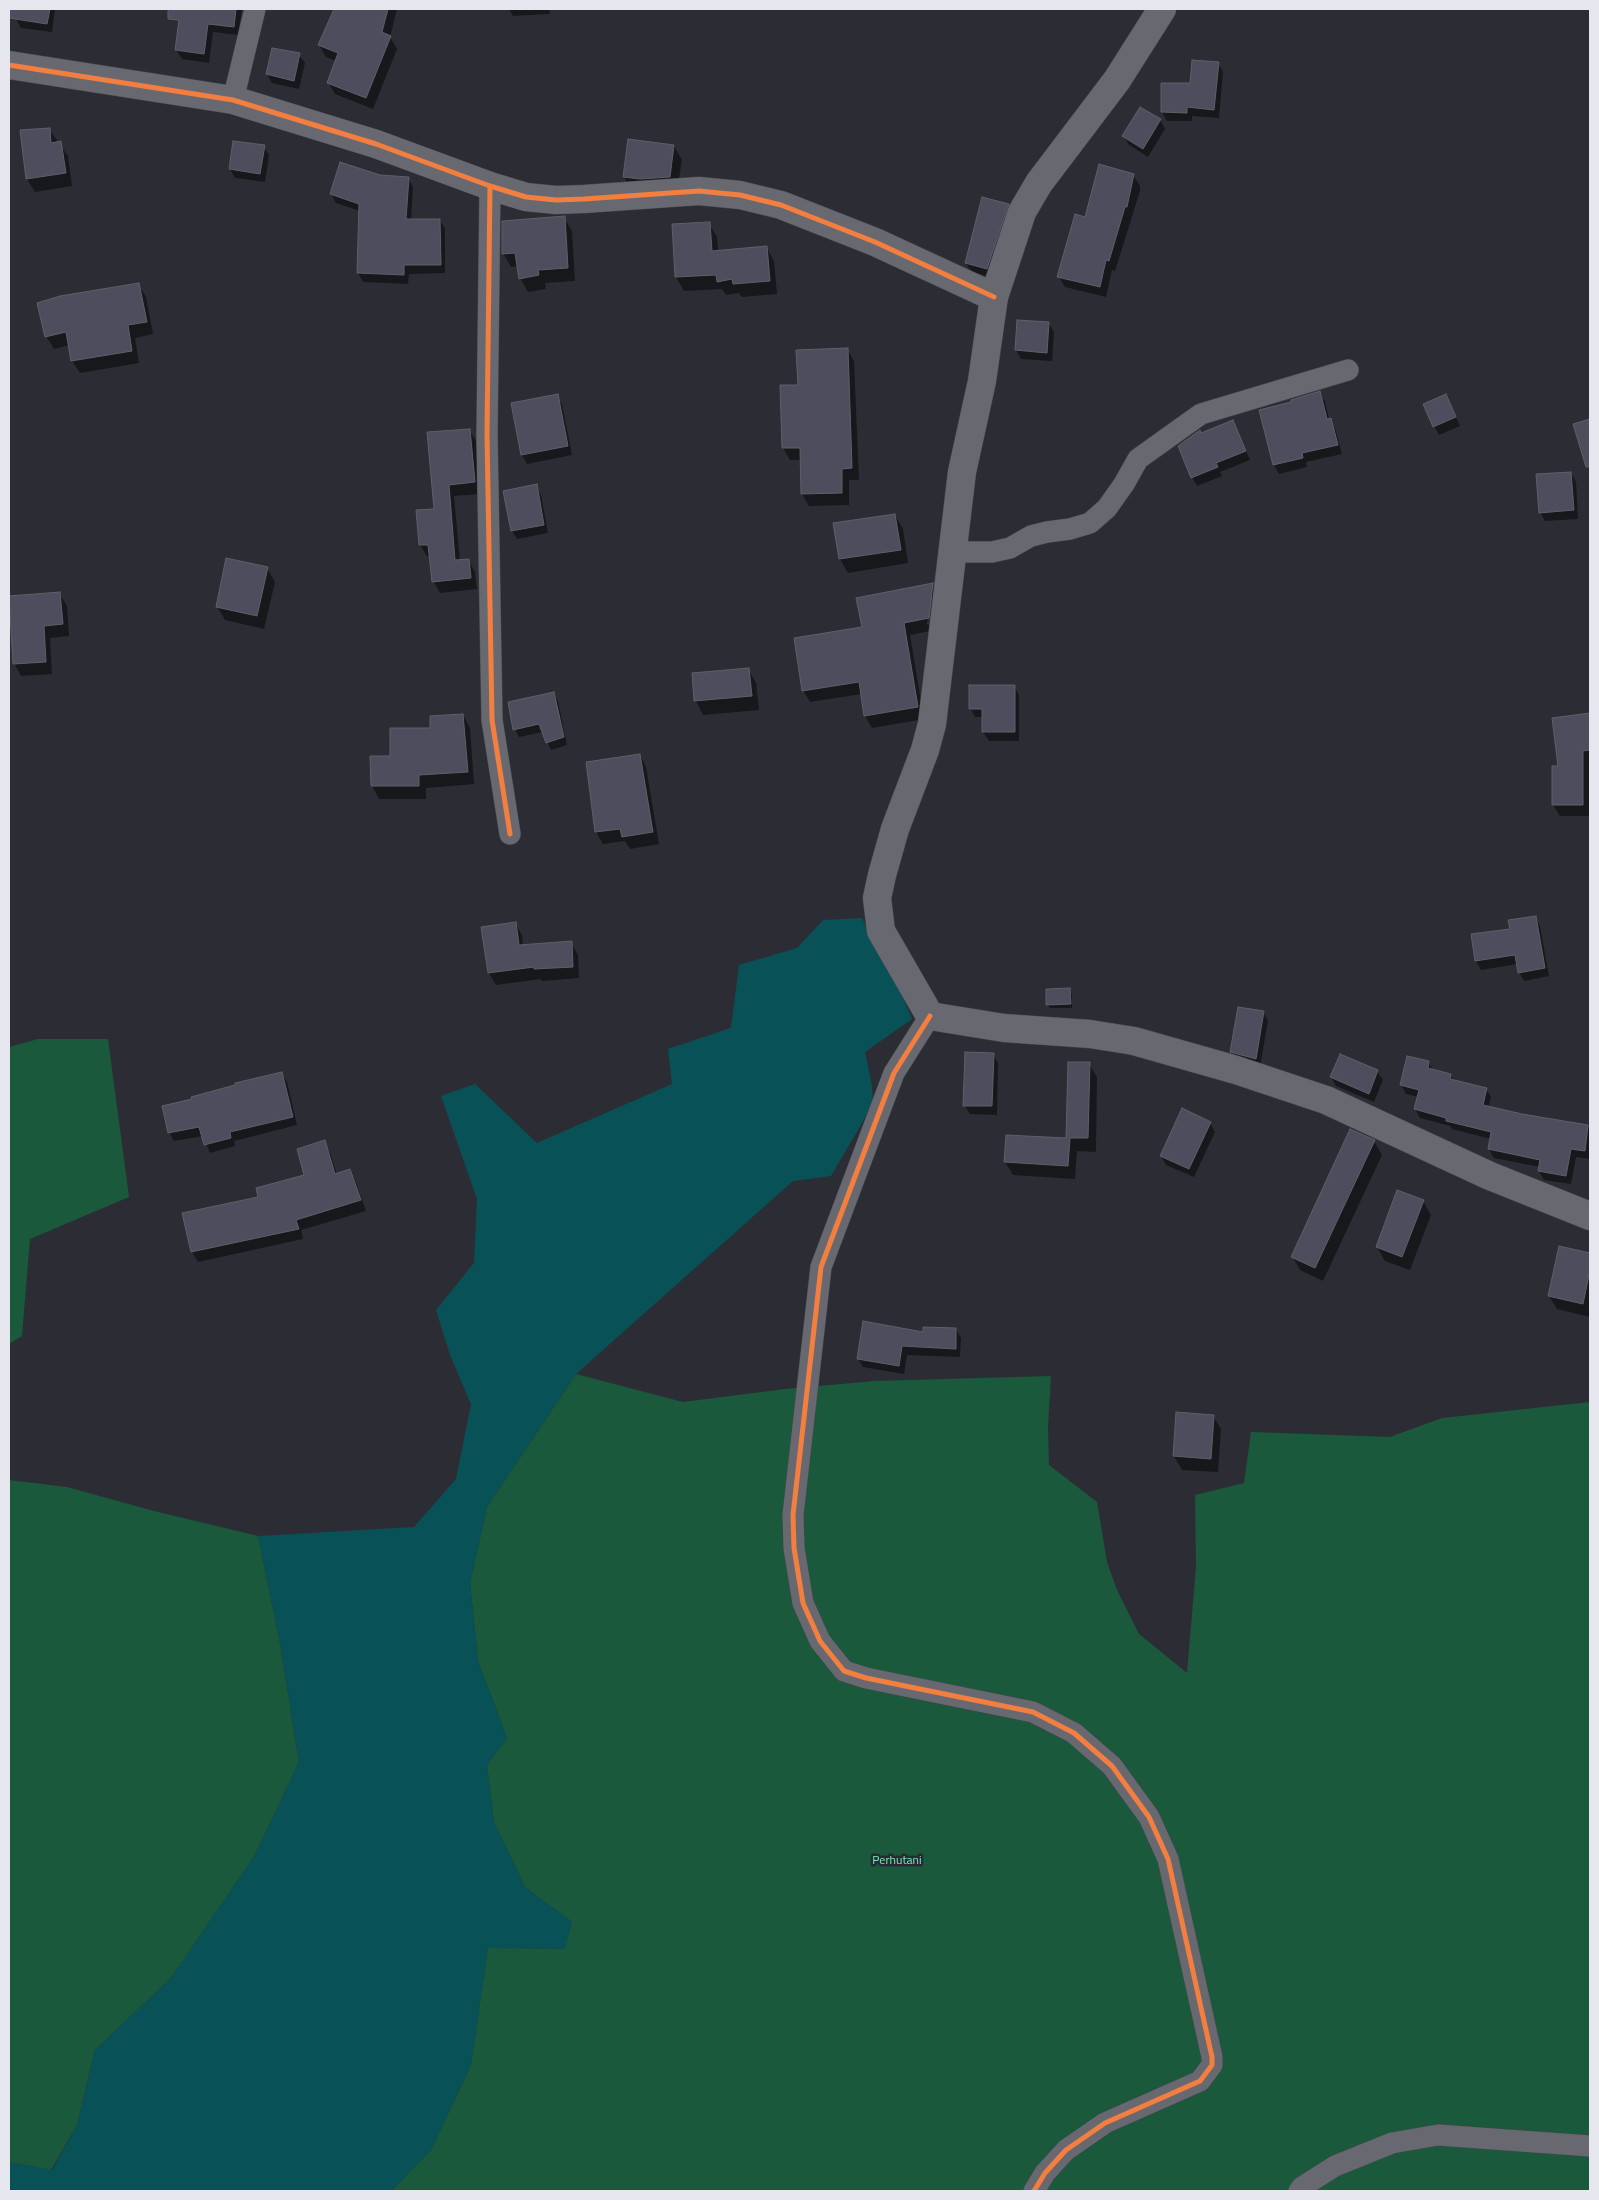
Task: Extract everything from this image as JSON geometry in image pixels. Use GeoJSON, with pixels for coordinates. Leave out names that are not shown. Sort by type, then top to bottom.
{"type":"FeatureCollection","features":[{"type":"Feature","properties":{"kind":"main road"},"geometry":{"type":"LineString","coordinates":[[1162,9],[1117,80],[1039,183],[1026,205],[994,297],[982,381],[962,472],[932,724],[925,750],[895,829],[877,898],[881,931],[930,1016],[1004,1028],[1090,1034],[1134,1041],[1236,1070],[1326,1100],[1490,1176],[1590,1216]]}},
{"type":"Feature","properties":{"kind":"main road"},"geometry":{"type":"LineString","coordinates":[[9,65],[233,100],[376,144],[490,186],[526,197],[556,200],[699,191],[740,195],[781,205],[875,242],[994,297]]}},
{"type":"Feature","properties":{"kind":"street"},"geometry":{"type":"LineString","coordinates":[[233,100],[255,9]]}},
{"type":"Feature","properties":{"kind":"street"},"geometry":{"type":"LineString","coordinates":[[490,186],[487,434],[492,720],[510,834]]}},
{"type":"Feature","properties":{"kind":"street"},"geometry":{"type":"LineString","coordinates":[[952,552],[1001,550],[1010,548],[1031,536],[1070,529],[1090,523],[1107,508],[1124,484],[1138,459],[1201,414],[1348,370]]}},
{"type":"Feature","properties":{"kind":"street"},"geometry":{"type":"LineString","coordinates":[[930,1016],[894,1072],[821,1268],[794,1515],[794,1548],[803,1603],[820,1641],[844,1671],[866,1678],[1033,1712],[1074,1733],[1112,1766],[1149,1817],[1168,1860],[1212,2057],[1212,2065],[1200,2081],[1105,2123],[1066,2150],[1045,2173],[1034,2191]]}},
{"type":"Feature","properties":{"kind":"street"},"geometry":{"type":"LineString","coordinates":[[1299,2191],[1302,2187],[1335,2166],[1392,2143],[1429,2137],[1438,2136],[1590,2146]]}},
{"type":"Feature","properties":{"kind":"green space"},"geometry":{"type":"Polygon","coordinates":[[[38,1039],[108,1039],[129,1197],[30,1239],[22,1336],[9,1344],[9,1047],[38,1039]]]}},
{"type":"Feature","properties":{"kind":"green space","name":"Perhutani"},"geometry":{"type":"Polygon","coordinates":[[[576,1374],[683,1402],[785,1389],[875,1381],[1051,1376],[1048,1427],[1049,1465],[1097,1502],[1107,1562],[1117,1590],[1139,1634],[1187,1673],[1196,1567],[1195,1495],[1244,1483],[1251,1432],[1390,1437],[1442,1418],[1590,1402],[1590,2191],[391,2191],[431,2150],[471,2065],[488,1947],[564,1949],[572,1922],[525,1887],[494,1822],[487,1765],[507,1738],[478,1661],[470,1583],[487,1507],[576,1374]]]}},
{"type":"Feature","properties":{"kind":"green space"},"geometry":{"type":"Polygon","coordinates":[[[9,1480],[67,1487],[154,1511],[258,1536],[280,1643],[299,1762],[255,1855],[171,1978],[95,2050],[77,2125],[51,2170],[9,2162],[9,1480]]]}},
{"type":"Feature","properties":{"kind":"water"},"geometry":{"type":"Polygon","coordinates":[[[862,918],[872,940],[892,972],[912,1019],[865,1052],[872,1086],[873,1104],[831,1176],[793,1181],[576,1374],[487,1507],[470,1583],[478,1661],[507,1738],[487,1765],[494,1822],[525,1887],[572,1922],[565,1949],[488,1948],[471,2065],[431,2150],[391,2191],[9,2191],[9,2162],[52,2170],[77,2125],[95,2050],[171,1978],[255,1855],[299,1762],[280,1643],[258,1536],[414,1527],[456,1479],[471,1404],[450,1355],[436,1310],[474,1263],[477,1199],[441,1096],[475,1084],[537,1143],[672,1084],[668,1049],[731,1028],[739,965],[797,948],[823,920],[862,918]]]}},
{"type":"Feature","properties":{"kind":"building"},"geometry":{"type":"Polygon","coordinates":[[[9,9],[50,9],[47,24],[9,18],[9,9]]]}},
{"type":"Feature","properties":{"kind":"building"},"geometry":{"type":"Polygon","coordinates":[[[168,9],[236,9],[234,27],[208,24],[204,54],[175,50],[179,20],[168,19],[168,9]]]}},
{"type":"Feature","properties":{"kind":"building"},"geometry":{"type":"Polygon","coordinates":[[[334,9],[388,9],[382,32],[391,36],[366,98],[327,83],[338,53],[318,45],[334,9]]]}},
{"type":"Feature","properties":{"kind":"building"},"geometry":{"type":"Polygon","coordinates":[[[272,48],[300,53],[294,81],[266,74],[272,48]]]}},
{"type":"Feature","properties":{"kind":"building"},"geometry":{"type":"Polygon","coordinates":[[[1192,60],[1219,62],[1214,110],[1187,107],[1187,113],[1161,112],[1161,83],[1190,83],[1192,60]]]}},
{"type":"Feature","properties":{"kind":"building"},"geometry":{"type":"Polygon","coordinates":[[[1140,107],[1161,119],[1143,149],[1122,136],[1140,107]]]}},
{"type":"Feature","properties":{"kind":"building"},"geometry":{"type":"Polygon","coordinates":[[[50,128],[51,143],[61,141],[66,173],[26,179],[20,130],[50,128]]]}},
{"type":"Feature","properties":{"kind":"building"},"geometry":{"type":"Polygon","coordinates":[[[628,139],[674,145],[670,177],[640,179],[623,177],[628,139]]]}},
{"type":"Feature","properties":{"kind":"building"},"geometry":{"type":"Polygon","coordinates":[[[233,141],[265,145],[260,174],[229,169],[233,141]]]}},
{"type":"Feature","properties":{"kind":"building"},"geometry":{"type":"Polygon","coordinates":[[[340,162],[380,175],[409,177],[406,219],[440,219],[441,265],[404,265],[404,275],[357,273],[359,204],[330,194],[340,162]]]}},
{"type":"Feature","properties":{"kind":"building"},"geometry":{"type":"Polygon","coordinates":[[[1099,164],[1134,174],[1127,207],[1125,207],[1109,261],[1106,260],[1100,287],[1057,277],[1075,214],[1085,217],[1099,164]]]}},
{"type":"Feature","properties":{"kind":"building"},"geometry":{"type":"Polygon","coordinates":[[[982,197],[1009,204],[987,269],[965,263],[982,197]]]}},
{"type":"Feature","properties":{"kind":"building"},"geometry":{"type":"Polygon","coordinates":[[[565,216],[568,268],[538,270],[539,275],[519,279],[515,253],[502,254],[502,221],[565,216]]]}},
{"type":"Feature","properties":{"kind":"building"},"geometry":{"type":"Polygon","coordinates":[[[710,222],[712,251],[767,246],[770,281],[733,284],[732,279],[717,282],[716,275],[675,277],[672,224],[710,222]]]}},
{"type":"Feature","properties":{"kind":"building"},"geometry":{"type":"Polygon","coordinates":[[[139,283],[147,322],[128,325],[132,351],[71,361],[66,332],[45,337],[37,303],[60,296],[139,283]]]}},
{"type":"Feature","properties":{"kind":"building"},"geometry":{"type":"Polygon","coordinates":[[[1017,320],[1049,322],[1047,353],[1015,350],[1017,320]]]}},
{"type":"Feature","properties":{"kind":"building"},"geometry":{"type":"Polygon","coordinates":[[[848,348],[852,468],[842,469],[842,493],[801,494],[800,448],[782,448],[780,385],[798,385],[796,350],[848,348]]]}},
{"type":"Feature","properties":{"kind":"building"},"geometry":{"type":"Polygon","coordinates":[[[1320,391],[1327,419],[1331,418],[1338,445],[1302,453],[1303,458],[1273,465],[1259,410],[1291,402],[1291,400],[1320,391]]]}},
{"type":"Feature","properties":{"kind":"building"},"geometry":{"type":"Polygon","coordinates":[[[558,394],[568,446],[521,455],[511,403],[558,394]]]}},
{"type":"Feature","properties":{"kind":"building"},"geometry":{"type":"Polygon","coordinates":[[[1446,394],[1456,417],[1433,427],[1423,404],[1446,394]]]}},
{"type":"Feature","properties":{"kind":"building"},"geometry":{"type":"Polygon","coordinates":[[[1590,419],[1590,467],[1586,467],[1573,424],[1590,419]]]}},
{"type":"Feature","properties":{"kind":"building"},"geometry":{"type":"Polygon","coordinates":[[[1233,420],[1246,451],[1216,463],[1218,467],[1191,478],[1178,446],[1200,430],[1201,433],[1233,420]]]}},
{"type":"Feature","properties":{"kind":"building"},"geometry":{"type":"Polygon","coordinates":[[[470,429],[475,482],[449,485],[455,560],[469,559],[471,578],[432,582],[428,545],[419,545],[416,510],[434,509],[427,432],[470,429]]]}},
{"type":"Feature","properties":{"kind":"building"},"geometry":{"type":"Polygon","coordinates":[[[1571,472],[1574,510],[1539,513],[1536,474],[1571,472]]]}},
{"type":"Feature","properties":{"kind":"building"},"geometry":{"type":"Polygon","coordinates":[[[537,484],[544,525],[511,531],[503,491],[537,484]]]}},
{"type":"Feature","properties":{"kind":"building"},"geometry":{"type":"Polygon","coordinates":[[[895,514],[901,550],[839,559],[833,523],[895,514]]]}},
{"type":"Feature","properties":{"kind":"building"},"geometry":{"type":"Polygon","coordinates":[[[226,558],[268,567],[257,616],[216,607],[226,558]]]}},
{"type":"Feature","properties":{"kind":"building"},"geometry":{"type":"Polygon","coordinates":[[[933,583],[929,618],[904,623],[918,707],[864,716],[859,682],[802,691],[794,638],[862,627],[856,598],[933,583]]]}},
{"type":"Feature","properties":{"kind":"building"},"geometry":{"type":"Polygon","coordinates":[[[60,592],[63,624],[44,626],[46,662],[13,664],[9,596],[60,592]]]}},
{"type":"Feature","properties":{"kind":"building"},"geometry":{"type":"Polygon","coordinates":[[[749,668],[752,696],[694,701],[692,673],[749,668]]]}},
{"type":"Feature","properties":{"kind":"building"},"geometry":{"type":"Polygon","coordinates":[[[969,685],[1015,685],[1015,732],[982,732],[982,709],[969,709],[969,685]]]}},
{"type":"Feature","properties":{"kind":"building"},"geometry":{"type":"Polygon","coordinates":[[[554,692],[564,737],[546,743],[539,724],[513,730],[508,702],[554,692]]]}},
{"type":"Feature","properties":{"kind":"building"},"geometry":{"type":"Polygon","coordinates":[[[1590,713],[1590,750],[1583,751],[1583,805],[1552,805],[1552,766],[1558,766],[1552,718],[1590,713]]]}},
{"type":"Feature","properties":{"kind":"building"},"geometry":{"type":"Polygon","coordinates":[[[463,714],[468,772],[419,775],[419,786],[371,786],[370,756],[390,756],[390,728],[430,728],[430,716],[463,714]]]}},
{"type":"Feature","properties":{"kind":"building"},"geometry":{"type":"Polygon","coordinates":[[[640,754],[653,832],[622,837],[620,829],[595,832],[586,762],[640,754]]]}},
{"type":"Feature","properties":{"kind":"building"},"geometry":{"type":"Polygon","coordinates":[[[1536,916],[1545,968],[1518,973],[1515,955],[1475,961],[1471,934],[1510,929],[1508,920],[1536,916]]]}},
{"type":"Feature","properties":{"kind":"building"},"geometry":{"type":"Polygon","coordinates":[[[516,922],[519,945],[572,941],[573,967],[534,969],[534,967],[488,973],[481,927],[516,922]]]}},
{"type":"Feature","properties":{"kind":"building"},"geometry":{"type":"Polygon","coordinates":[[[1070,988],[1071,1004],[1046,1005],[1046,989],[1070,988]]]}},
{"type":"Feature","properties":{"kind":"building"},"geometry":{"type":"Polygon","coordinates":[[[1238,1007],[1264,1011],[1256,1059],[1230,1052],[1238,1007]]]}},
{"type":"Feature","properties":{"kind":"building"},"geometry":{"type":"Polygon","coordinates":[[[965,1052],[994,1053],[992,1106],[963,1106],[965,1052]]]}},
{"type":"Feature","properties":{"kind":"building"},"geometry":{"type":"Polygon","coordinates":[[[1340,1054],[1378,1070],[1369,1094],[1330,1077],[1340,1054]]]}},
{"type":"Feature","properties":{"kind":"building"},"geometry":{"type":"Polygon","coordinates":[[[1407,1056],[1429,1061],[1428,1068],[1451,1074],[1450,1079],[1487,1088],[1483,1105],[1522,1114],[1588,1125],[1585,1151],[1571,1149],[1566,1176],[1538,1171],[1540,1160],[1488,1149],[1491,1132],[1446,1121],[1446,1118],[1414,1109],[1419,1090],[1400,1085],[1407,1056]]]}},
{"type":"Feature","properties":{"kind":"building"},"geometry":{"type":"Polygon","coordinates":[[[1068,1062],[1090,1062],[1088,1138],[1070,1138],[1068,1166],[1004,1162],[1006,1135],[1066,1138],[1068,1062]]]}},
{"type":"Feature","properties":{"kind":"building"},"geometry":{"type":"Polygon","coordinates":[[[282,1072],[293,1117],[230,1132],[231,1138],[204,1145],[199,1127],[168,1133],[162,1106],[192,1099],[191,1097],[235,1085],[235,1083],[282,1072]]]}},
{"type":"Feature","properties":{"kind":"building"},"geometry":{"type":"Polygon","coordinates":[[[1182,1108],[1211,1122],[1189,1169],[1160,1156],[1182,1108]]]}},
{"type":"Feature","properties":{"kind":"building"},"geometry":{"type":"Polygon","coordinates":[[[1350,1129],[1375,1140],[1315,1268],[1291,1257],[1350,1129]]]}},
{"type":"Feature","properties":{"kind":"building"},"geometry":{"type":"Polygon","coordinates":[[[325,1140],[335,1174],[350,1169],[361,1200],[296,1220],[299,1229],[191,1252],[182,1213],[258,1197],[256,1188],[304,1175],[297,1149],[325,1140]]]}},
{"type":"Feature","properties":{"kind":"building"},"geometry":{"type":"Polygon","coordinates":[[[1397,1190],[1424,1200],[1402,1257],[1376,1247],[1397,1190]]]}},
{"type":"Feature","properties":{"kind":"building"},"geometry":{"type":"Polygon","coordinates":[[[1559,1246],[1590,1253],[1590,1270],[1583,1304],[1548,1296],[1559,1246]]]}},
{"type":"Feature","properties":{"kind":"building"},"geometry":{"type":"Polygon","coordinates":[[[863,1321],[923,1332],[923,1327],[956,1328],[956,1349],[902,1346],[899,1366],[857,1359],[863,1321]]]}},
{"type":"Feature","properties":{"kind":"building"},"geometry":{"type":"Polygon","coordinates":[[[1176,1412],[1214,1415],[1211,1459],[1173,1456],[1176,1412]]]}},
{"type":"Feature","properties":{"kind":"cycle path"},"geometry":{"type":"LineString","coordinates":[[9,65],[233,100],[376,144],[490,186],[526,197],[556,200],[699,191],[740,195],[781,205],[875,242],[994,297]]}},
{"type":"Feature","properties":{"kind":"cycle path"},"geometry":{"type":"LineString","coordinates":[[490,186],[487,434],[492,720],[510,834]]}},
{"type":"Feature","properties":{"kind":"cycle path"},"geometry":{"type":"LineString","coordinates":[[930,1016],[894,1073],[821,1267],[793,1515],[794,1548],[803,1603],[820,1641],[844,1671],[866,1678],[1033,1712],[1074,1733],[1112,1766],[1149,1817],[1168,1859],[1212,2057],[1212,2065],[1200,2081],[1105,2123],[1066,2150],[1045,2173],[1034,2191]]}}]}
